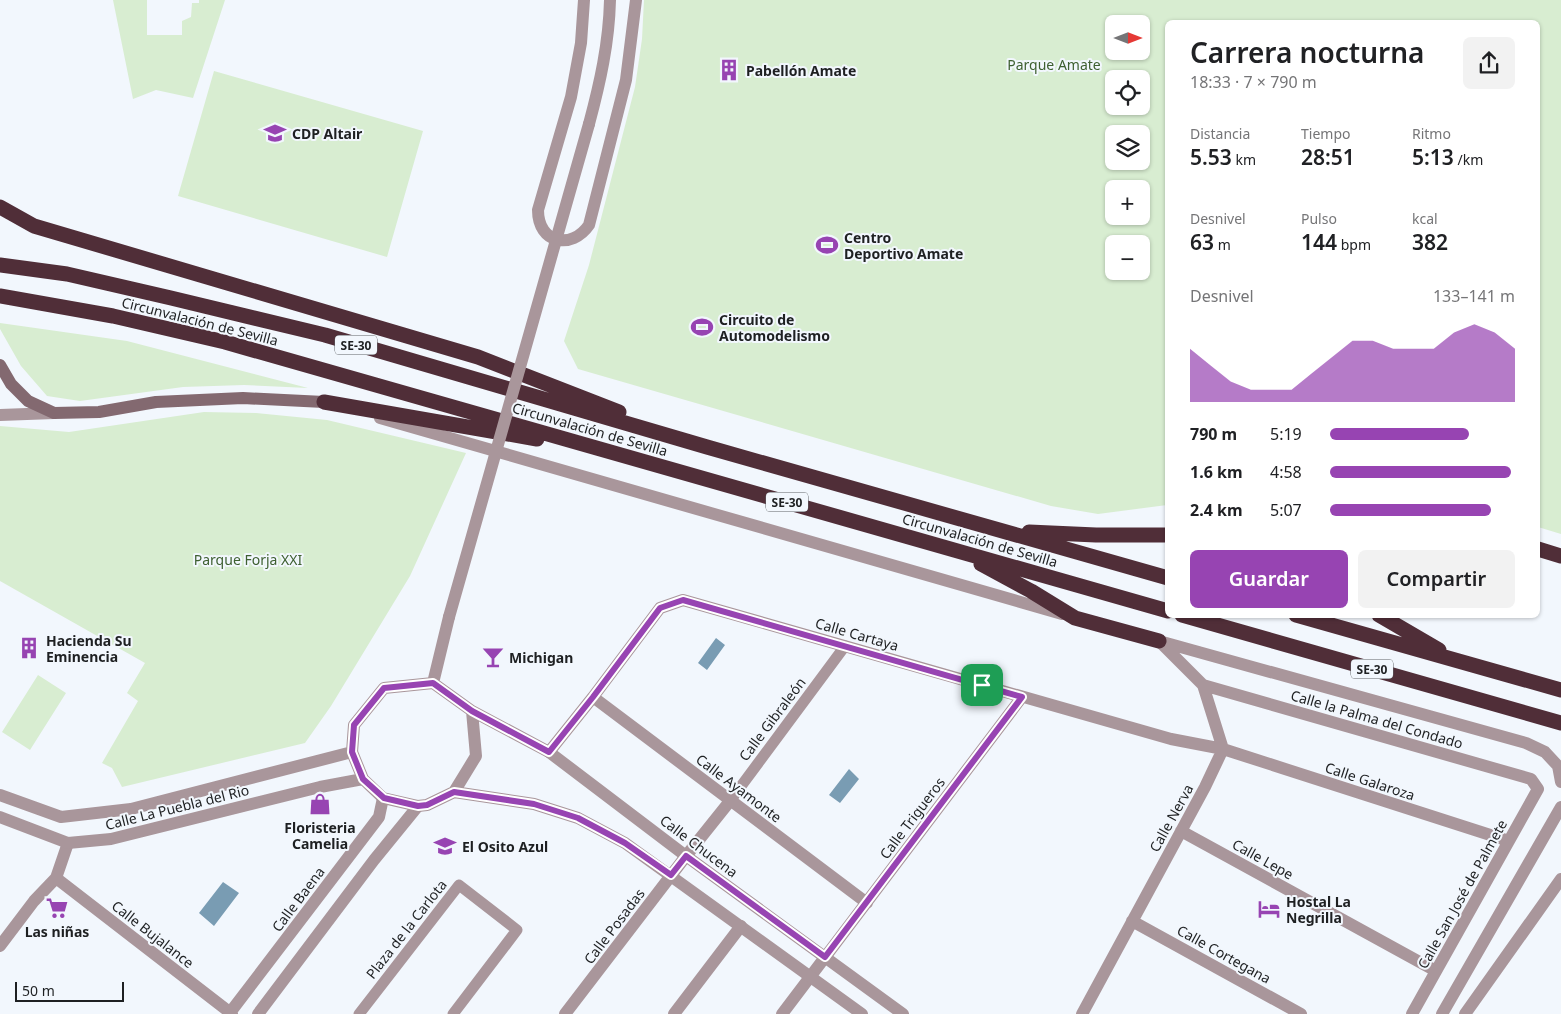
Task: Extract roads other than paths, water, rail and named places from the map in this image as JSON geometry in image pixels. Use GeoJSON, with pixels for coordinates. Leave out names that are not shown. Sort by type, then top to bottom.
{"type":"FeatureCollection","features":[{"type":"Feature","properties":{"kind":"highway"},"geometry":{"type":"LineString","coordinates":[[0,207],[34,226],[478,357],[707,447]]}},
{"type":"Feature","properties":{"kind":"highway","name":"Circunvalación de Sevilla"},"geometry":{"type":"LineString","coordinates":[[0,265],[67,274],[325,336],[1165,577]]}},
{"type":"Feature","properties":{"kind":"highway","name":"Circunvalación de Sevilla"},"geometry":{"type":"LineString","coordinates":[[0,296],[113,316],[225,342],[1165,610]]}},
{"type":"Feature","properties":{"kind":"highway"},"geometry":{"type":"LineString","coordinates":[[324,402],[618,453]]}},
{"type":"Feature","properties":{"kind":"highway"},"geometry":{"type":"LineString","coordinates":[[1006,531],[1096,535],[1165,534]]}},
{"type":"Feature","properties":{"kind":"highway"},"geometry":{"type":"LineString","coordinates":[[955,550],[1076,618],[1159,640]]}},
{"type":"Feature","properties":{"kind":"highway"},"geometry":{"type":"LineString","coordinates":[[1540,551],[1561,556]]}},
{"type":"Feature","properties":{"kind":"highway","name":"SE-30"},"geometry":{"type":"LineString","coordinates":[[1193,618],[1561,723]]}},
{"type":"Feature","properties":{"kind":"highway","name":"SE-30"},"geometry":{"type":"LineString","coordinates":[[1306,618],[1561,690]]}},
{"type":"Feature","properties":{"kind":"highway"},"geometry":{"type":"LineString","coordinates":[[1384,618],[1462,663]]}},
{"type":"Feature","properties":{"kind":"main road"},"geometry":{"type":"LineString","coordinates":[[0,365],[11,384],[28,401],[54,413],[99,412],[156,402],[243,398],[324,402]]}},
{"type":"Feature","properties":{"kind":"street"},"geometry":{"type":"LineString","coordinates":[[584,0],[581,43],[571,97],[538,210],[540,226],[544,232],[553,238],[565,240],[585,231],[592,216],[626,80],[636,0]]}},
{"type":"Feature","properties":{"kind":"street"},"geometry":{"type":"LineString","coordinates":[[433,683],[449,617],[589,124],[603,68],[609,30],[610,0]]}},
{"type":"Feature","properties":{"kind":"street"},"geometry":{"type":"LineString","coordinates":[[324,402],[1076,618]]}},
{"type":"Feature","properties":{"kind":"street"},"geometry":{"type":"LineString","coordinates":[[0,414],[54,413]]}},
{"type":"Feature","properties":{"kind":"street","name":"Calle Cartaya"},"geometry":{"type":"LineString","coordinates":[[549,752],[660,608],[683,600],[1171,739],[1223,749]]}},
{"type":"Feature","properties":{"kind":"street"},"geometry":{"type":"LineString","coordinates":[[1159,640],[1203,686],[1223,749]]}},
{"type":"Feature","properties":{"kind":"street"},"geometry":{"type":"LineString","coordinates":[[1159,640],[1526,743],[1545,752],[1558,766],[1561,782]]}},
{"type":"Feature","properties":{"kind":"street","name":"Calle Gibraleón"},"geometry":{"type":"LineString","coordinates":[[686,856],[730,801],[845,646]]}},
{"type":"Feature","properties":{"kind":"street"},"geometry":{"type":"LineString","coordinates":[[433,683],[472,711],[476,756],[454,792],[427,805],[418,806],[384,798],[363,779],[352,752],[354,725],[384,688],[433,683]]}},
{"type":"Feature","properties":{"kind":"street","name":"Calle la Palma del Condado"},"geometry":{"type":"LineString","coordinates":[[1203,686],[1517,773],[1531,779],[1538,789]]}},
{"type":"Feature","properties":{"kind":"street","name":"Calle Ayamonte"},"geometry":{"type":"LineString","coordinates":[[593,697],[867,902]]}},
{"type":"Feature","properties":{"kind":"street","name":"Calle Trigueros"},"geometry":{"type":"LineString","coordinates":[[782,1014],[1022,697]]}},
{"type":"Feature","properties":{"kind":"street","name":"Calle Chucena"},"geometry":{"type":"LineString","coordinates":[[472,711],[549,752],[686,856],[903,1014]]}},
{"type":"Feature","properties":{"kind":"street","name":"Calle Nerva"},"geometry":{"type":"LineString","coordinates":[[1084,1013],[1205,787],[1223,749]]}},
{"type":"Feature","properties":{"kind":"street","name":"Calle Galaroza"},"geometry":{"type":"LineString","coordinates":[[1223,749],[1509,841]]}},
{"type":"Feature","properties":{"kind":"street","name":"Calle La Puebla del Rio"},"geometry":{"type":"LineString","coordinates":[[0,795],[61,817],[131,809],[352,752]]}},
{"type":"Feature","properties":{"kind":"street","name":"Calle La Puebla del Rio"},"geometry":{"type":"LineString","coordinates":[[0,817],[68,843],[110,839],[320,787],[363,779]]}},
{"type":"Feature","properties":{"kind":"street","name":"Calle San José de Palmete"},"geometry":{"type":"LineString","coordinates":[[1412,1014],[1538,789]]}},
{"type":"Feature","properties":{"kind":"street"},"geometry":{"type":"LineString","coordinates":[[454,792],[534,804],[578,818],[625,843],[862,1014]]}},
{"type":"Feature","properties":{"kind":"street","name":"Calle Baena"},"geometry":{"type":"LineString","coordinates":[[230,1014],[379,817],[384,798]]}},
{"type":"Feature","properties":{"kind":"street"},"geometry":{"type":"LineString","coordinates":[[258,1014],[378,854],[418,806]]}},
{"type":"Feature","properties":{"kind":"street"},"geometry":{"type":"LineString","coordinates":[[1442,1014],[1561,807]]}},
{"type":"Feature","properties":{"kind":"street","name":"Calle Lepe"},"geometry":{"type":"LineString","coordinates":[[1181,831],[1436,971]]}},
{"type":"Feature","properties":{"kind":"street"},"geometry":{"type":"LineString","coordinates":[[0,946],[34,901],[56,878],[68,843]]}},
{"type":"Feature","properties":{"kind":"street","name":"Calle Posadas"},"geometry":{"type":"LineString","coordinates":[[565,1014],[686,856]]}},
{"type":"Feature","properties":{"kind":"street","name":"Calle Bujalance"},"geometry":{"type":"LineString","coordinates":[[56,878],[230,1014]]}},
{"type":"Feature","properties":{"kind":"street"},"geometry":{"type":"LineString","coordinates":[[1465,1014],[1561,879]]}},
{"type":"Feature","properties":{"kind":"street","name":"Plaza de la Carlota"},"geometry":{"type":"LineString","coordinates":[[359,1014],[459,885],[517,930],[453,1014]]}},
{"type":"Feature","properties":{"kind":"street","name":"Calle Cortegana"},"geometry":{"type":"LineString","coordinates":[[1132,921],[1301,1014]]}},
{"type":"Feature","properties":{"kind":"street"},"geometry":{"type":"LineString","coordinates":[[674,1014],[741,926]]}},
{"type":"Feature","properties":{"kind":"water"},"geometry":{"type":"Polygon","coordinates":[[[716,638],[725,645],[707,670],[698,663],[716,638]]]}},
{"type":"Feature","properties":{"kind":"water"},"geometry":{"type":"Polygon","coordinates":[[[849,769],[859,779],[840,803],[829,795],[849,769]]]}},
{"type":"Feature","properties":{"kind":"water"},"geometry":{"type":"Polygon","coordinates":[[[223,882],[239,893],[214,926],[199,913],[223,882]]]}},
{"type":"Feature","properties":{"kind":"place","name":"Pabellón Amate"},"geometry":{"type":"Point","coordinates":[729,70]}},
{"type":"Feature","properties":{"kind":"place","name":"CDP Altair"},"geometry":{"type":"Point","coordinates":[275,133]}},
{"type":"Feature","properties":{"kind":"place","name":"Centro Deportivo Amate"},"geometry":{"type":"Point","coordinates":[827,245]}},
{"type":"Feature","properties":{"kind":"place","name":"Circuito de Automodelismo"},"geometry":{"type":"Point","coordinates":[702,327]}},
{"type":"Feature","properties":{"kind":"place","name":"Hacienda Su Eminencia"},"geometry":{"type":"Point","coordinates":[29,648]}},
{"type":"Feature","properties":{"kind":"place","name":"Michigan"},"geometry":{"type":"Point","coordinates":[493,657]}},
{"type":"Feature","properties":{"kind":"place","name":"Floristeria Camelia"},"geometry":{"type":"Point","coordinates":[320,804]}},
{"type":"Feature","properties":{"kind":"place","name":"El Osito Azul"},"geometry":{"type":"Point","coordinates":[445,846]}},
{"type":"Feature","properties":{"kind":"place","name":"Las niñas"},"geometry":{"type":"Point","coordinates":[57,908]}},
{"type":"Feature","properties":{"kind":"place","name":"Hostal La Negrilla"},"geometry":{"type":"Point","coordinates":[1269,909]}},
{"type":"Feature","properties":{"kind":"park label","name":"Parque Amate"},"geometry":{"type":"Point","coordinates":[1054,64]}},
{"type":"Feature","properties":{"kind":"park label","name":"Parque Forja XXI"},"geometry":{"type":"Point","coordinates":[248,559]}}]}
